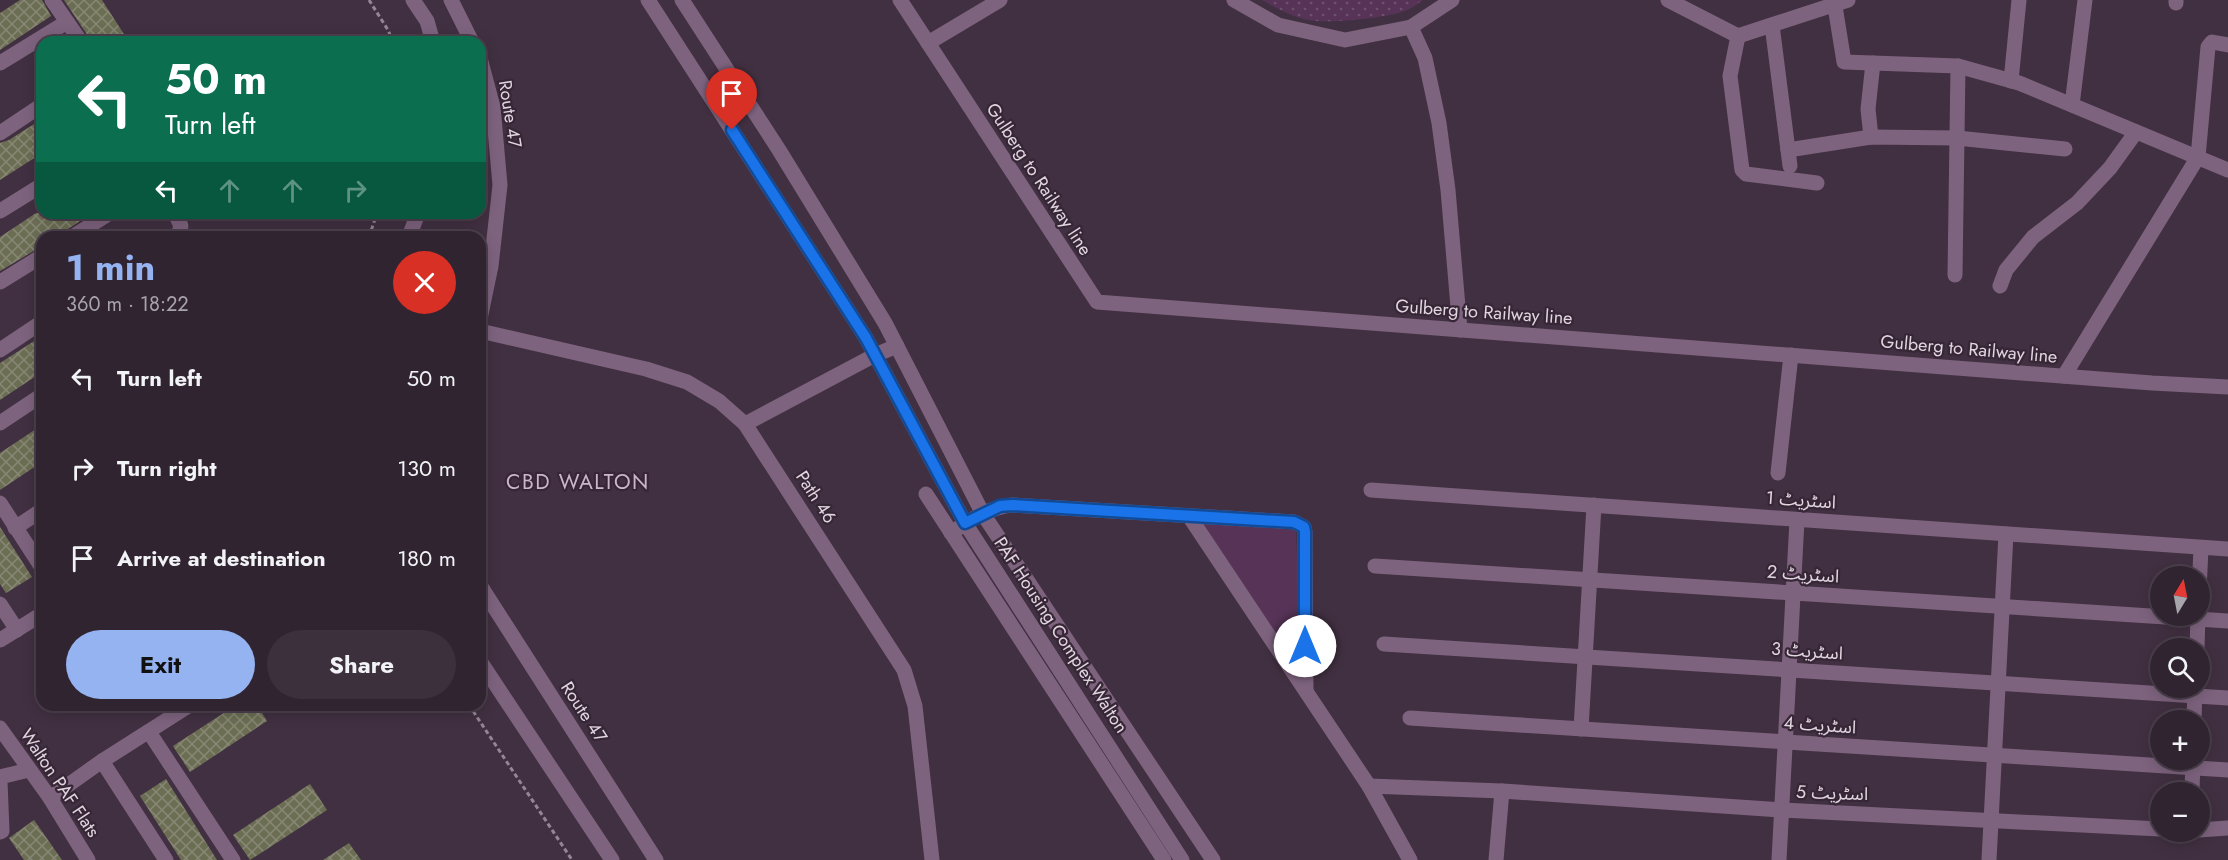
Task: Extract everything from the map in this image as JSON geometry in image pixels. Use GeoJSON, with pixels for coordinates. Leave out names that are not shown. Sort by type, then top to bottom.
{"type":"FeatureCollection","features":[{"type":"Feature","properties":{"kind":"street"},"geometry":{"type":"LineString","coordinates":[[52,0],[77,36]]}},
{"type":"Feature","properties":{"kind":"street"},"geometry":{"type":"LineString","coordinates":[[413,0],[427,21],[431,36]]}},
{"type":"Feature","properties":{"kind":"street"},"geometry":{"type":"LineString","coordinates":[[451,0],[469,36]]}},
{"type":"Feature","properties":{"kind":"street","name":"PAF Housing Complex Walton"},"geometry":{"type":"LineString","coordinates":[[648,0],[866,338],[965,523],[1182,860]]}},
{"type":"Feature","properties":{"kind":"street","name":"PAF Housing Complex Walton"},"geometry":{"type":"LineString","coordinates":[[682,0],[779,150],[897,346],[983,514],[1213,860]]}},
{"type":"Feature","properties":{"kind":"street","name":"Gulberg to Railway line"},"geometry":{"type":"LineString","coordinates":[[900,0],[1096,302],[2228,387]]}},
{"type":"Feature","properties":{"kind":"street"},"geometry":{"type":"LineString","coordinates":[[928,43],[1000,0]]}},
{"type":"Feature","properties":{"kind":"street"},"geometry":{"type":"LineString","coordinates":[[1234,0],[1278,25],[1345,40],[1411,27],[1452,0]]}},
{"type":"Feature","properties":{"kind":"street"},"geometry":{"type":"LineString","coordinates":[[1668,0],[1738,36],[1839,1],[1844,62],[1958,66],[2011,81],[2228,170]]}},
{"type":"Feature","properties":{"kind":"street"},"geometry":{"type":"LineString","coordinates":[[2011,81],[2019,0]]}},
{"type":"Feature","properties":{"kind":"street"},"geometry":{"type":"LineString","coordinates":[[2072,105],[2085,0]]}},
{"type":"Feature","properties":{"kind":"street"},"geometry":{"type":"LineString","coordinates":[[44,36],[67,22]]}},
{"type":"Feature","properties":{"kind":"street"},"geometry":{"type":"LineString","coordinates":[[1772,25],[1789,158],[1871,137],[1957,138],[2065,149]]}},
{"type":"Feature","properties":{"kind":"street"},"geometry":{"type":"LineString","coordinates":[[1411,27],[1425,58],[1439,123],[1448,190],[1460,330]]}},
{"type":"Feature","properties":{"kind":"street"},"geometry":{"type":"LineString","coordinates":[[1738,36],[1730,75],[1742,170],[1746,174],[1817,183]]}},
{"type":"Feature","properties":{"kind":"street"},"geometry":{"type":"LineString","coordinates":[[0,63],[36,41]]}},
{"type":"Feature","properties":{"kind":"street"},"geometry":{"type":"LineString","coordinates":[[2064,376],[2198,157],[2208,47],[2212,42],[2228,45]]}},
{"type":"Feature","properties":{"kind":"street"},"geometry":{"type":"LineString","coordinates":[[1871,137],[1868,110],[1873,63]]}},
{"type":"Feature","properties":{"kind":"street"},"geometry":{"type":"LineString","coordinates":[[1955,275],[1958,66]]}},
{"type":"Feature","properties":{"kind":"street","name":"Route 47"},"geometry":{"type":"LineString","coordinates":[[486,81],[493,107],[500,185],[486,287]]}},
{"type":"Feature","properties":{"kind":"street"},"geometry":{"type":"LineString","coordinates":[[0,133],[36,109]]}},
{"type":"Feature","properties":{"kind":"street"},"geometry":{"type":"LineString","coordinates":[[2000,286],[2006,270],[2034,237],[2077,203],[2110,168],[2136,132]]}},
{"type":"Feature","properties":{"kind":"street"},"geometry":{"type":"LineString","coordinates":[[0,211],[36,188]]}},
{"type":"Feature","properties":{"kind":"street"},"geometry":{"type":"LineString","coordinates":[[82,231],[100,219]]}},
{"type":"Feature","properties":{"kind":"street"},"geometry":{"type":"LineString","coordinates":[[0,282],[36,260]]}},
{"type":"Feature","properties":{"kind":"street"},"geometry":{"type":"LineString","coordinates":[[0,350],[36,326]]}},
{"type":"Feature","properties":{"kind":"street","name":"Path 46"},"geometry":{"type":"LineString","coordinates":[[486,332],[646,369],[687,382],[719,401],[745,424],[904,670],[915,706],[932,860]]}},
{"type":"Feature","properties":{"kind":"street"},"geometry":{"type":"LineString","coordinates":[[745,424],[875,355],[897,346]]}},
{"type":"Feature","properties":{"kind":"street"},"geometry":{"type":"LineString","coordinates":[[1778,473],[1791,354]]}},
{"type":"Feature","properties":{"kind":"street"},"geometry":{"type":"LineString","coordinates":[[0,423],[36,399]]}},
{"type":"Feature","properties":{"kind":"street","name":"اسٹریٹ 1"},"geometry":{"type":"LineString","coordinates":[[1371,490],[2228,549]]}},
{"type":"Feature","properties":{"kind":"street"},"geometry":{"type":"LineString","coordinates":[[926,494],[1164,860]]}},
{"type":"Feature","properties":{"kind":"street"},"geometry":{"type":"LineString","coordinates":[[0,503],[36,559]]}},
{"type":"Feature","properties":{"kind":"street"},"geometry":{"type":"LineString","coordinates":[[951,533],[965,523],[1000,506],[1012,505],[1294,522],[1304,527],[1306,692]]}},
{"type":"Feature","properties":{"kind":"street"},"geometry":{"type":"LineString","coordinates":[[1581,729],[1594,506]]}},
{"type":"Feature","properties":{"kind":"street"},"geometry":{"type":"LineString","coordinates":[[15,528],[36,514]]}},
{"type":"Feature","properties":{"kind":"street"},"geometry":{"type":"LineString","coordinates":[[1189,516],[1369,786],[1410,860]]}},
{"type":"Feature","properties":{"kind":"street"},"geometry":{"type":"LineString","coordinates":[[1779,860],[1797,520]]}},
{"type":"Feature","properties":{"kind":"street"},"geometry":{"type":"LineString","coordinates":[[1989,860],[2006,534]]}},
{"type":"Feature","properties":{"kind":"street"},"geometry":{"type":"LineString","coordinates":[[2200,566],[2201,548]]}},
{"type":"Feature","properties":{"kind":"street","name":"اسٹریٹ 2"},"geometry":{"type":"LineString","coordinates":[[1375,566],[2150,614]]}},
{"type":"Feature","properties":{"kind":"street","name":"Route 47"},"geometry":{"type":"LineString","coordinates":[[486,594],[656,860]]}},
{"type":"Feature","properties":{"kind":"street"},"geometry":{"type":"LineString","coordinates":[[0,604],[17,630]]}},
{"type":"Feature","properties":{"kind":"street"},"geometry":{"type":"LineString","coordinates":[[0,640],[36,618]]}},
{"type":"Feature","properties":{"kind":"street","name":"اسٹریٹ 2"},"geometry":{"type":"LineString","coordinates":[[2210,619],[2228,621]]}},
{"type":"Feature","properties":{"kind":"street","name":"اسٹریٹ 3"},"geometry":{"type":"LineString","coordinates":[[1384,644],[1998,683],[2150,690]]}},
{"type":"Feature","properties":{"kind":"street"},"geometry":{"type":"LineString","coordinates":[[486,670],[612,860]]}},
{"type":"Feature","properties":{"kind":"street","name":"اسٹریٹ 3"},"geometry":{"type":"LineString","coordinates":[[2210,695],[2228,698]]}},
{"type":"Feature","properties":{"kind":"street"},"geometry":{"type":"LineString","coordinates":[[50,798],[102,761],[181,711]]}},
{"type":"Feature","properties":{"kind":"street","name":"اسٹریٹ 4"},"geometry":{"type":"LineString","coordinates":[[1410,718],[1994,756],[2150,762]]}},
{"type":"Feature","properties":{"kind":"street"},"geometry":{"type":"LineString","coordinates":[[149,732],[233,860]]}},
{"type":"Feature","properties":{"kind":"street","name":"Walton PAF Flats"},"geometry":{"type":"LineString","coordinates":[[1,733],[50,798],[88,860]]}},
{"type":"Feature","properties":{"kind":"street"},"geometry":{"type":"LineString","coordinates":[[102,761],[166,860]]}},
{"type":"Feature","properties":{"kind":"street","name":"اسٹریٹ 4"},"geometry":{"type":"LineString","coordinates":[[2210,767],[2228,770]]}},
{"type":"Feature","properties":{"kind":"street"},"geometry":{"type":"LineString","coordinates":[[0,832],[2,831],[0,779],[29,770]]}},
{"type":"Feature","properties":{"kind":"street","name":"اسٹریٹ 5"},"geometry":{"type":"LineString","coordinates":[[1369,786],[1502,791],[1782,810],[2150,828]]}},
{"type":"Feature","properties":{"kind":"street"},"geometry":{"type":"LineString","coordinates":[[1496,860],[1502,791]]}},
{"type":"Feature","properties":{"kind":"street"},"geometry":{"type":"LineString","coordinates":[[2210,829],[2228,828]]}},
{"type":"Feature","properties":{"kind":"path"},"geometry":{"type":"LineString","coordinates":[[369,0],[390,36]]}},
{"type":"Feature","properties":{"kind":"path"},"geometry":{"type":"LineString","coordinates":[[473,711],[572,860]]}},
{"type":"Feature","properties":{"kind":"shaded area"},"geometry":{"type":"Polygon","coordinates":[[[1262,0],[1423,0],[1398,13],[1373,18],[1318,21],[1296,17],[1262,0]]]}},
{"type":"Feature","properties":{"kind":"shaded area"},"geometry":{"type":"Polygon","coordinates":[[[1201,523],[1296,530],[1301,650],[1285,651],[1201,523]]]}},
{"type":"Feature","properties":{"kind":"building"},"geometry":{"type":"Polygon","coordinates":[[[20,0],[42,0],[51,16],[0,50],[0,13],[20,0]]]}},
{"type":"Feature","properties":{"kind":"building"},"geometry":{"type":"Polygon","coordinates":[[[64,0],[102,0],[125,36],[88,36],[64,0]]]}},
{"type":"Feature","properties":{"kind":"building"},"geometry":{"type":"Polygon","coordinates":[[[36,123],[36,157],[0,180],[0,143],[36,123]]]}},
{"type":"Feature","properties":{"kind":"building"},"geometry":{"type":"Polygon","coordinates":[[[36,213],[36,219],[83,219],[65,231],[36,231],[36,250],[0,271],[0,237],[36,213]]]}},
{"type":"Feature","properties":{"kind":"building"},"geometry":{"type":"Polygon","coordinates":[[[36,340],[36,376],[0,400],[0,363],[36,340]]]}},
{"type":"Feature","properties":{"kind":"building"},"geometry":{"type":"Polygon","coordinates":[[[36,429],[36,466],[0,490],[0,453],[36,429]]]}},
{"type":"Feature","properties":{"kind":"building"},"geometry":{"type":"Polygon","coordinates":[[[0,527],[32,577],[6,593],[0,584],[0,527]]]}},
{"type":"Feature","properties":{"kind":"building"},"geometry":{"type":"Polygon","coordinates":[[[227,711],[261,711],[267,721],[190,772],[173,746],[227,711]]]}},
{"type":"Feature","properties":{"kind":"building"},"geometry":{"type":"Polygon","coordinates":[[[166,779],[217,860],[181,860],[140,796],[166,779]]]}},
{"type":"Feature","properties":{"kind":"building"},"geometry":{"type":"Polygon","coordinates":[[[310,784],[327,810],[250,860],[233,835],[310,784]]]}},
{"type":"Feature","properties":{"kind":"building"},"geometry":{"type":"Polygon","coordinates":[[[34,820],[62,860],[24,860],[9,838],[34,820]]]}},
{"type":"Feature","properties":{"kind":"building"},"geometry":{"type":"Polygon","coordinates":[[[349,843],[361,860],[323,860],[349,843]]]}},
{"type":"Feature","properties":{"kind":"district","name":"CBD WALTON"},"geometry":{"type":"Point","coordinates":[578,482]}},
{"type":"Feature","properties":{"kind":"route"},"geometry":{"type":"LineString","coordinates":[[732,130],[866,338],[965,523],[1000,506],[1012,505],[1294,522],[1304,527],[1305,532],[1305,646]]}}]}
